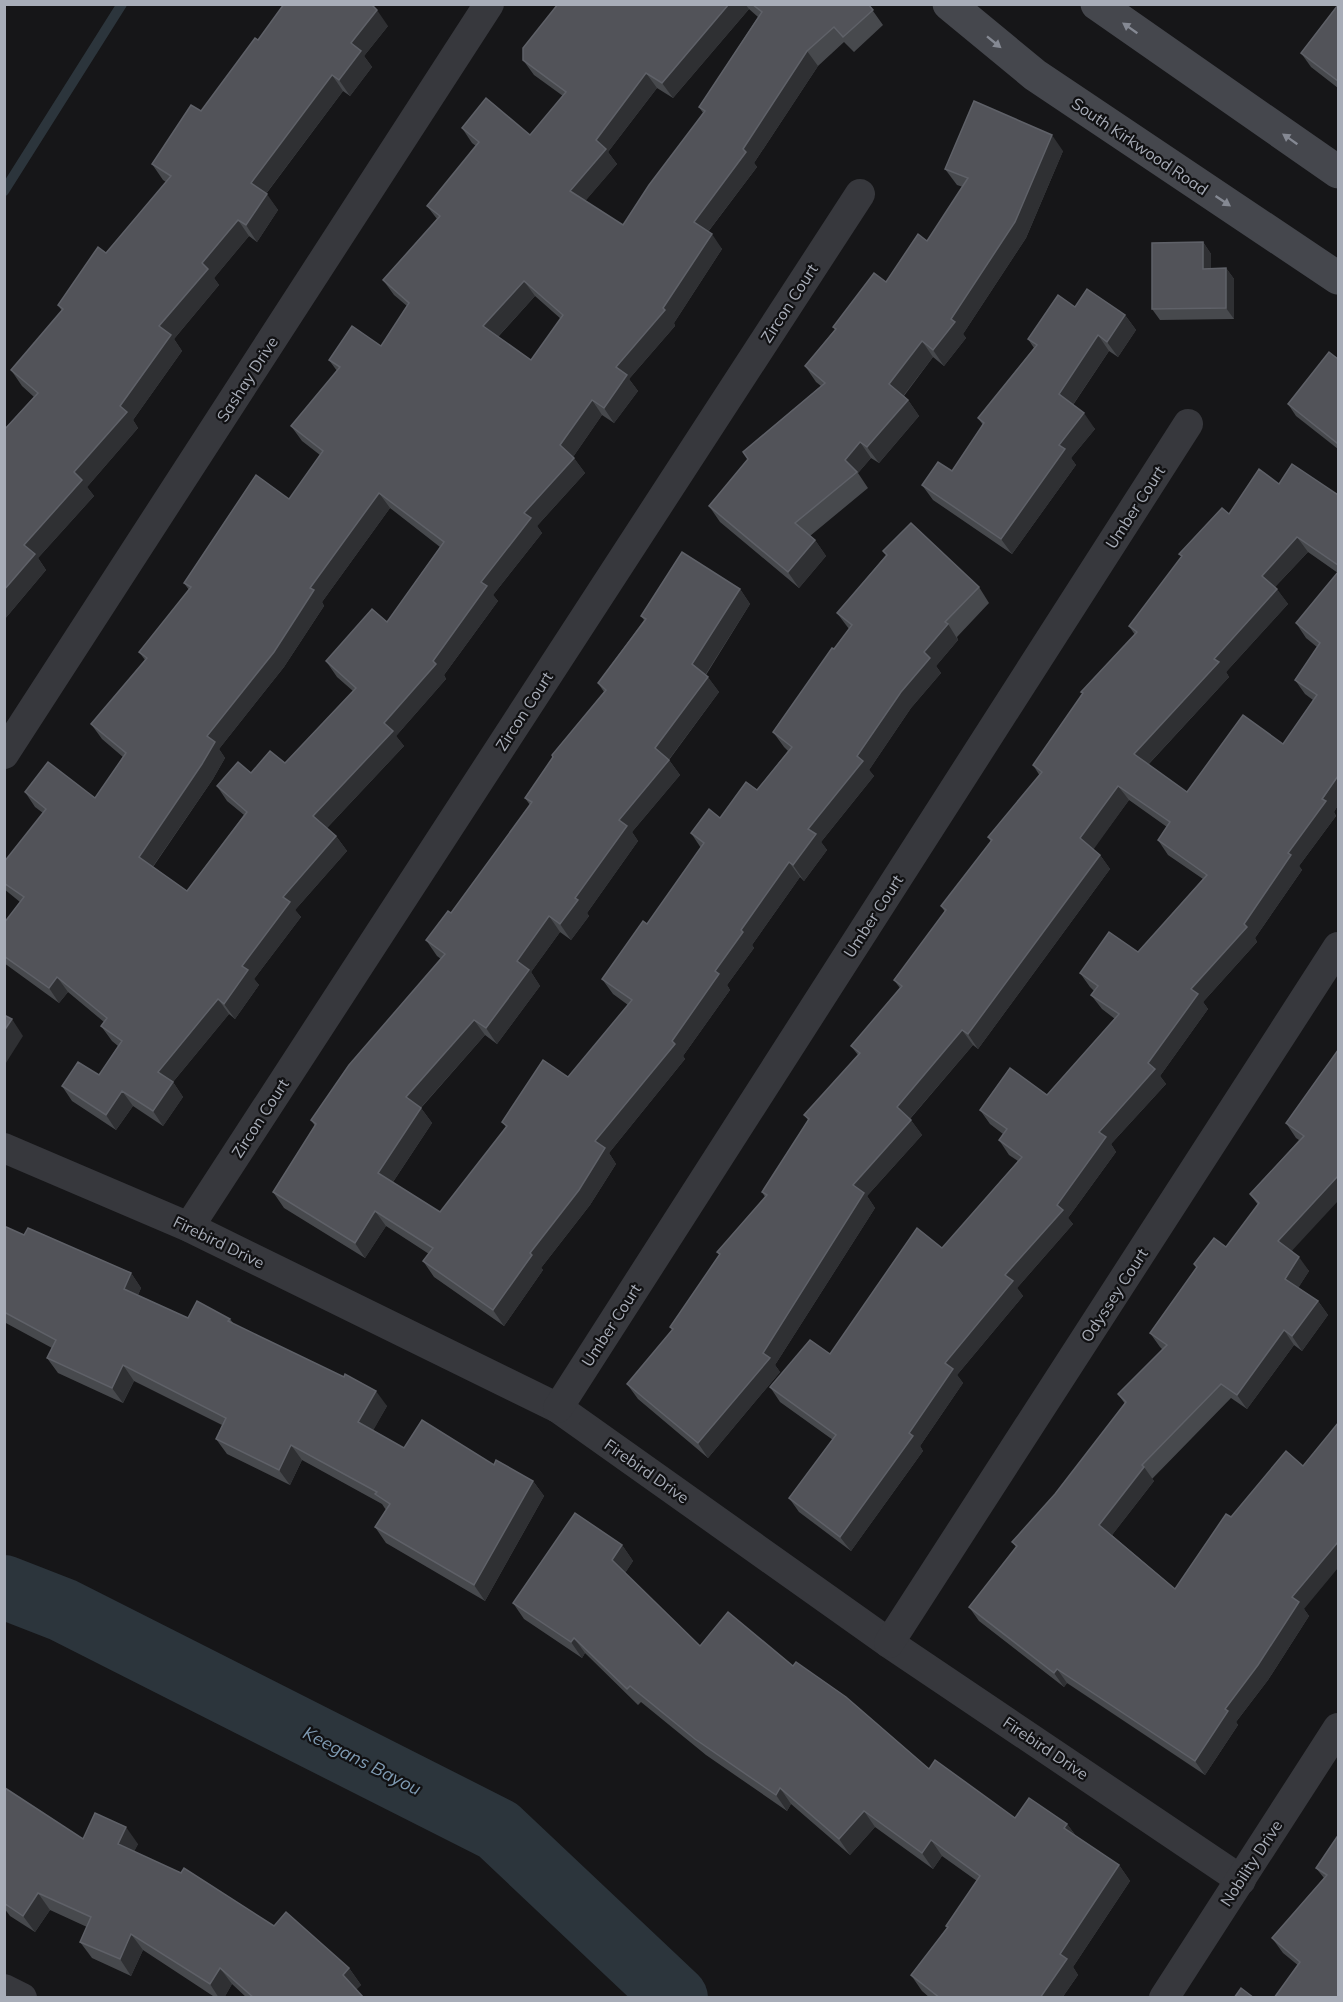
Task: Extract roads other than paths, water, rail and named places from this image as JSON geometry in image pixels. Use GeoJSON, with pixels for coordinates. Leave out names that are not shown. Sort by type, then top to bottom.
{"type":"FeatureCollection","features":[{"type":"Feature","properties":{"kind":"main road","name":"South Kirkwood Road"},"geometry":{"type":"LineString","coordinates":[[949,4],[1035,75],[1338,278]]}},
{"type":"Feature","properties":{"kind":"main road"},"geometry":{"type":"LineString","coordinates":[[1097,4],[1338,172]]}},
{"type":"Feature","properties":{"kind":"street","name":"Sashay Drive"},"geometry":{"type":"LineString","coordinates":[[4,754],[489,4]]}},
{"type":"Feature","properties":{"kind":"street","name":"Zircon Court"},"geometry":{"type":"LineString","coordinates":[[189,1227],[860,194]]}},
{"type":"Feature","properties":{"kind":"street","name":"Umber Court"},"geometry":{"type":"LineString","coordinates":[[558,1408],[1188,424]]}},
{"type":"Feature","properties":{"kind":"street","name":"Odyssey Court"},"geometry":{"type":"LineString","coordinates":[[890,1643],[1338,947]]}},
{"type":"Feature","properties":{"kind":"street","name":"Firebird Drive"},"geometry":{"type":"LineString","coordinates":[[4,1148],[189,1227],[558,1408],[890,1643],[1241,1880]]}},
{"type":"Feature","properties":{"kind":"street","name":"Nobility Drive"},"geometry":{"type":"LineString","coordinates":[[1164,1998],[1338,1728]]}},
{"type":"Feature","properties":{"kind":"street"},"geometry":{"type":"LineString","coordinates":[[4,1989],[22,1998]]}},
{"type":"Feature","properties":{"kind":"waterway"},"geometry":{"type":"LineString","coordinates":[[4,191],[122,4]]}},
{"type":"Feature","properties":{"kind":"waterway","name":"Keegans Bayou"},"geometry":{"type":"LineString","coordinates":[[4,1587],[63,1610],[498,1830],[676,1998]]}}]}
